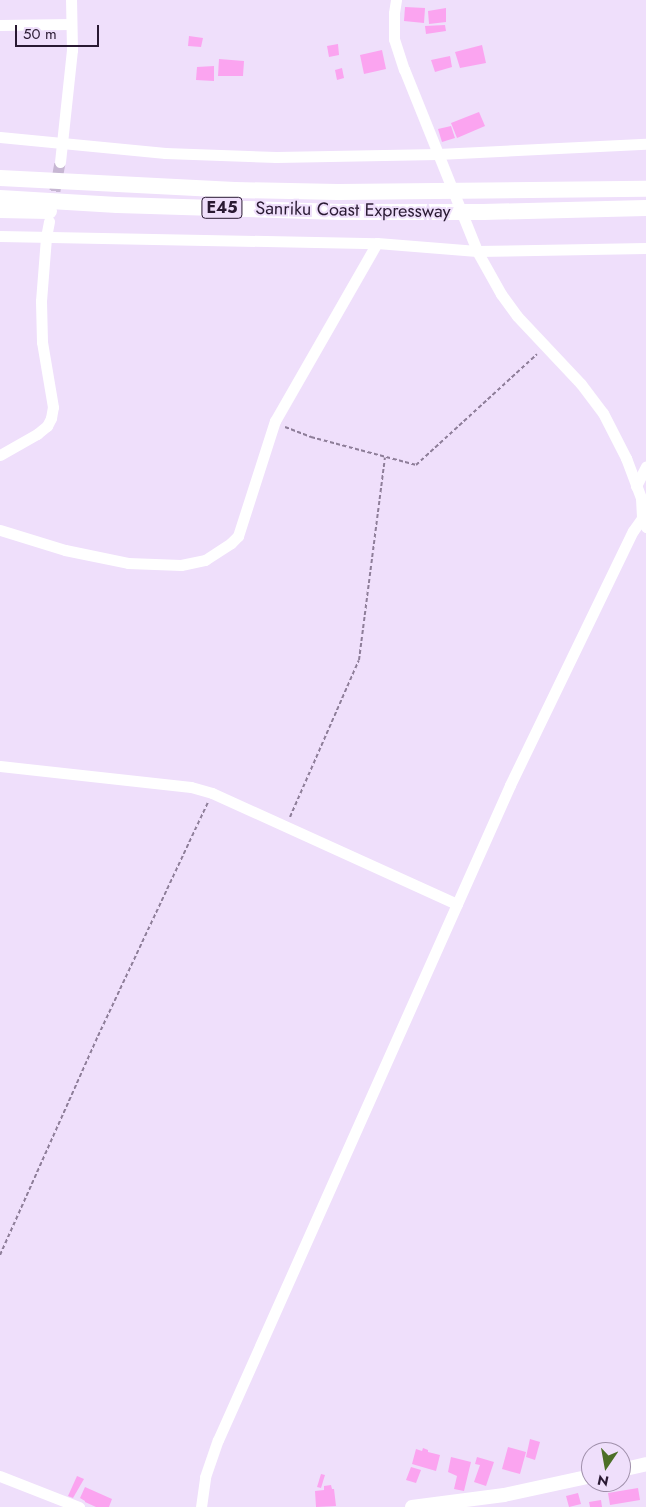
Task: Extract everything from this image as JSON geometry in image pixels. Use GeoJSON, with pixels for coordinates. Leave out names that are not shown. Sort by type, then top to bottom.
{"type":"FeatureCollection","features":[{"type":"Feature","properties":{"kind":"highway","name":"Sanriku Coast Expressway"},"geometry":{"type":"LineString","coordinates":[[0,178],[235,190],[477,192],[646,189]]}},
{"type":"Feature","properties":{"kind":"highway","name":"Sanriku Coast Expressway"},"geometry":{"type":"LineString","coordinates":[[0,198],[236,209],[483,212],[646,208]]}},
{"type":"Feature","properties":{"kind":"highway"},"geometry":{"type":"LineString","coordinates":[[0,210],[116,212],[236,209]]}},
{"type":"Feature","properties":{"kind":"main road"},"geometry":{"type":"LineString","coordinates":[[631,1468],[646,1464]]}},
{"type":"Feature","properties":{"kind":"main road"},"geometry":{"type":"LineString","coordinates":[[412,1507],[504,1495],[581,1478]]}},
{"type":"Feature","properties":{"kind":"street"},"geometry":{"type":"LineString","coordinates":[[60,162],[72,50],[71,0]]}},
{"type":"Feature","properties":{"kind":"street"},"geometry":{"type":"LineString","coordinates":[[201,1507],[205,1478],[218,1440],[510,785],[633,531],[644,522],[641,498],[626,458],[603,413],[581,384],[517,316],[501,294],[477,251],[394,39],[393,26],[396,0]]}},
{"type":"Feature","properties":{"kind":"street"},"geometry":{"type":"LineString","coordinates":[[0,25],[70,24]]}},
{"type":"Feature","properties":{"kind":"street"},"geometry":{"type":"LineString","coordinates":[[0,137],[165,153],[267,156],[438,154],[646,144]]}},
{"type":"Feature","properties":{"kind":"street"},"geometry":{"type":"LineString","coordinates":[[0,455],[37,434],[47,426],[51,418],[53,407],[42,342],[41,301],[49,221]]}},
{"type":"Feature","properties":{"kind":"street"},"geometry":{"type":"LineString","coordinates":[[0,236],[377,243],[477,251],[646,248]]}},
{"type":"Feature","properties":{"kind":"street"},"geometry":{"type":"LineString","coordinates":[[0,530],[65,550],[128,563],[181,565],[205,560],[238,536],[275,421],[377,243]]}},
{"type":"Feature","properties":{"kind":"street"},"geometry":{"type":"LineString","coordinates":[[636,486],[646,466]]}},
{"type":"Feature","properties":{"kind":"street"},"geometry":{"type":"LineString","coordinates":[[0,766],[192,786],[212,793],[457,904]]}},
{"type":"Feature","properties":{"kind":"street"},"geometry":{"type":"LineString","coordinates":[[0,1476],[79,1507]]}},
{"type":"Feature","properties":{"kind":"path"},"geometry":{"type":"LineString","coordinates":[[275,421],[294,432],[416,465],[547,346]]}},
{"type":"Feature","properties":{"kind":"path"},"geometry":{"type":"LineString","coordinates":[[286,826],[359,660],[385,458]]}},
{"type":"Feature","properties":{"kind":"path"},"geometry":{"type":"LineString","coordinates":[[0,1255],[98,1036],[212,793]]}},
{"type":"Feature","properties":{"kind":"building"},"geometry":{"type":"Polygon","coordinates":[[[405,7],[425,8],[424,23],[404,21],[405,7]]]}},
{"type":"Feature","properties":{"kind":"building"},"geometry":{"type":"Polygon","coordinates":[[[446,8],[446,22],[429,24],[428,11],[446,8]]]}},
{"type":"Feature","properties":{"kind":"building"},"geometry":{"type":"Polygon","coordinates":[[[445,25],[446,31],[426,34],[425,26],[445,25]]]}},
{"type":"Feature","properties":{"kind":"building"},"geometry":{"type":"Polygon","coordinates":[[[189,36],[203,38],[201,47],[188,46],[189,36]]]}},
{"type":"Feature","properties":{"kind":"building"},"geometry":{"type":"Polygon","coordinates":[[[338,44],[339,55],[329,57],[327,46],[338,44]]]}},
{"type":"Feature","properties":{"kind":"building"},"geometry":{"type":"Polygon","coordinates":[[[482,45],[486,63],[460,68],[455,52],[482,45]]]}},
{"type":"Feature","properties":{"kind":"building"},"geometry":{"type":"Polygon","coordinates":[[[382,50],[386,69],[364,74],[360,55],[382,50]]]}},
{"type":"Feature","properties":{"kind":"building"},"geometry":{"type":"Polygon","coordinates":[[[450,56],[452,67],[435,72],[431,60],[450,56]]]}},
{"type":"Feature","properties":{"kind":"building"},"geometry":{"type":"Polygon","coordinates":[[[219,59],[244,61],[243,76],[218,76],[219,59]]]}},
{"type":"Feature","properties":{"kind":"building"},"geometry":{"type":"Polygon","coordinates":[[[214,66],[214,81],[196,80],[197,67],[214,66]]]}},
{"type":"Feature","properties":{"kind":"building"},"geometry":{"type":"Polygon","coordinates":[[[342,68],[344,78],[337,80],[335,70],[342,68]]]}},
{"type":"Feature","properties":{"kind":"building"},"geometry":{"type":"Polygon","coordinates":[[[479,112],[485,126],[457,138],[451,123],[479,112]]]}},
{"type":"Feature","properties":{"kind":"building"},"geometry":{"type":"Polygon","coordinates":[[[451,126],[455,138],[442,142],[438,129],[451,126]]]}},
{"type":"Feature","properties":{"kind":"building"},"geometry":{"type":"Polygon","coordinates":[[[530,1439],[540,1442],[535,1460],[526,1457],[530,1439]]]}},
{"type":"Feature","properties":{"kind":"building"},"geometry":{"type":"Polygon","coordinates":[[[508,1447],[526,1452],[520,1474],[502,1469],[508,1447]]]}},
{"type":"Feature","properties":{"kind":"building"},"geometry":{"type":"Polygon","coordinates":[[[423,1448],[428,1450],[428,1452],[440,1455],[436,1471],[412,1464],[416,1449],[422,1451],[423,1448]]]}},
{"type":"Feature","properties":{"kind":"building"},"geometry":{"type":"Polygon","coordinates":[[[451,1457],[471,1462],[464,1491],[454,1489],[457,1476],[448,1472],[451,1457]]]}},
{"type":"Feature","properties":{"kind":"building"},"geometry":{"type":"Polygon","coordinates":[[[477,1457],[494,1462],[486,1486],[474,1482],[480,1465],[475,1464],[477,1457]]]}},
{"type":"Feature","properties":{"kind":"building"},"geometry":{"type":"Polygon","coordinates":[[[411,1467],[421,1470],[416,1483],[406,1480],[411,1467]]]}},
{"type":"Feature","properties":{"kind":"building"},"geometry":{"type":"Polygon","coordinates":[[[321,1474],[325,1475],[321,1488],[317,1487],[321,1474]]]}},
{"type":"Feature","properties":{"kind":"building"},"geometry":{"type":"Polygon","coordinates":[[[77,1476],[84,1479],[73,1498],[68,1496],[77,1476]]]}},
{"type":"Feature","properties":{"kind":"building"},"geometry":{"type":"Polygon","coordinates":[[[331,1485],[332,1489],[334,1489],[336,1506],[316,1507],[315,1491],[324,1490],[324,1486],[331,1485]]]}},
{"type":"Feature","properties":{"kind":"building"},"geometry":{"type":"Polygon","coordinates":[[[85,1487],[112,1499],[109,1507],[96,1507],[80,1498],[85,1487]]]}},
{"type":"Feature","properties":{"kind":"building"},"geometry":{"type":"Polygon","coordinates":[[[638,1488],[640,1500],[610,1505],[608,1493],[631,1492],[631,1489],[638,1488]]]}},
{"type":"Feature","properties":{"kind":"building"},"geometry":{"type":"Polygon","coordinates":[[[578,1493],[581,1504],[569,1507],[566,1496],[578,1493]]]}},
{"type":"Feature","properties":{"kind":"building"},"geometry":{"type":"Polygon","coordinates":[[[601,1500],[602,1507],[590,1507],[589,1502],[601,1500]]]}},
{"type":"Feature","properties":{"kind":"tunnel"},"geometry":{"type":"LineString","coordinates":[[52,207],[60,162]]}}]}
